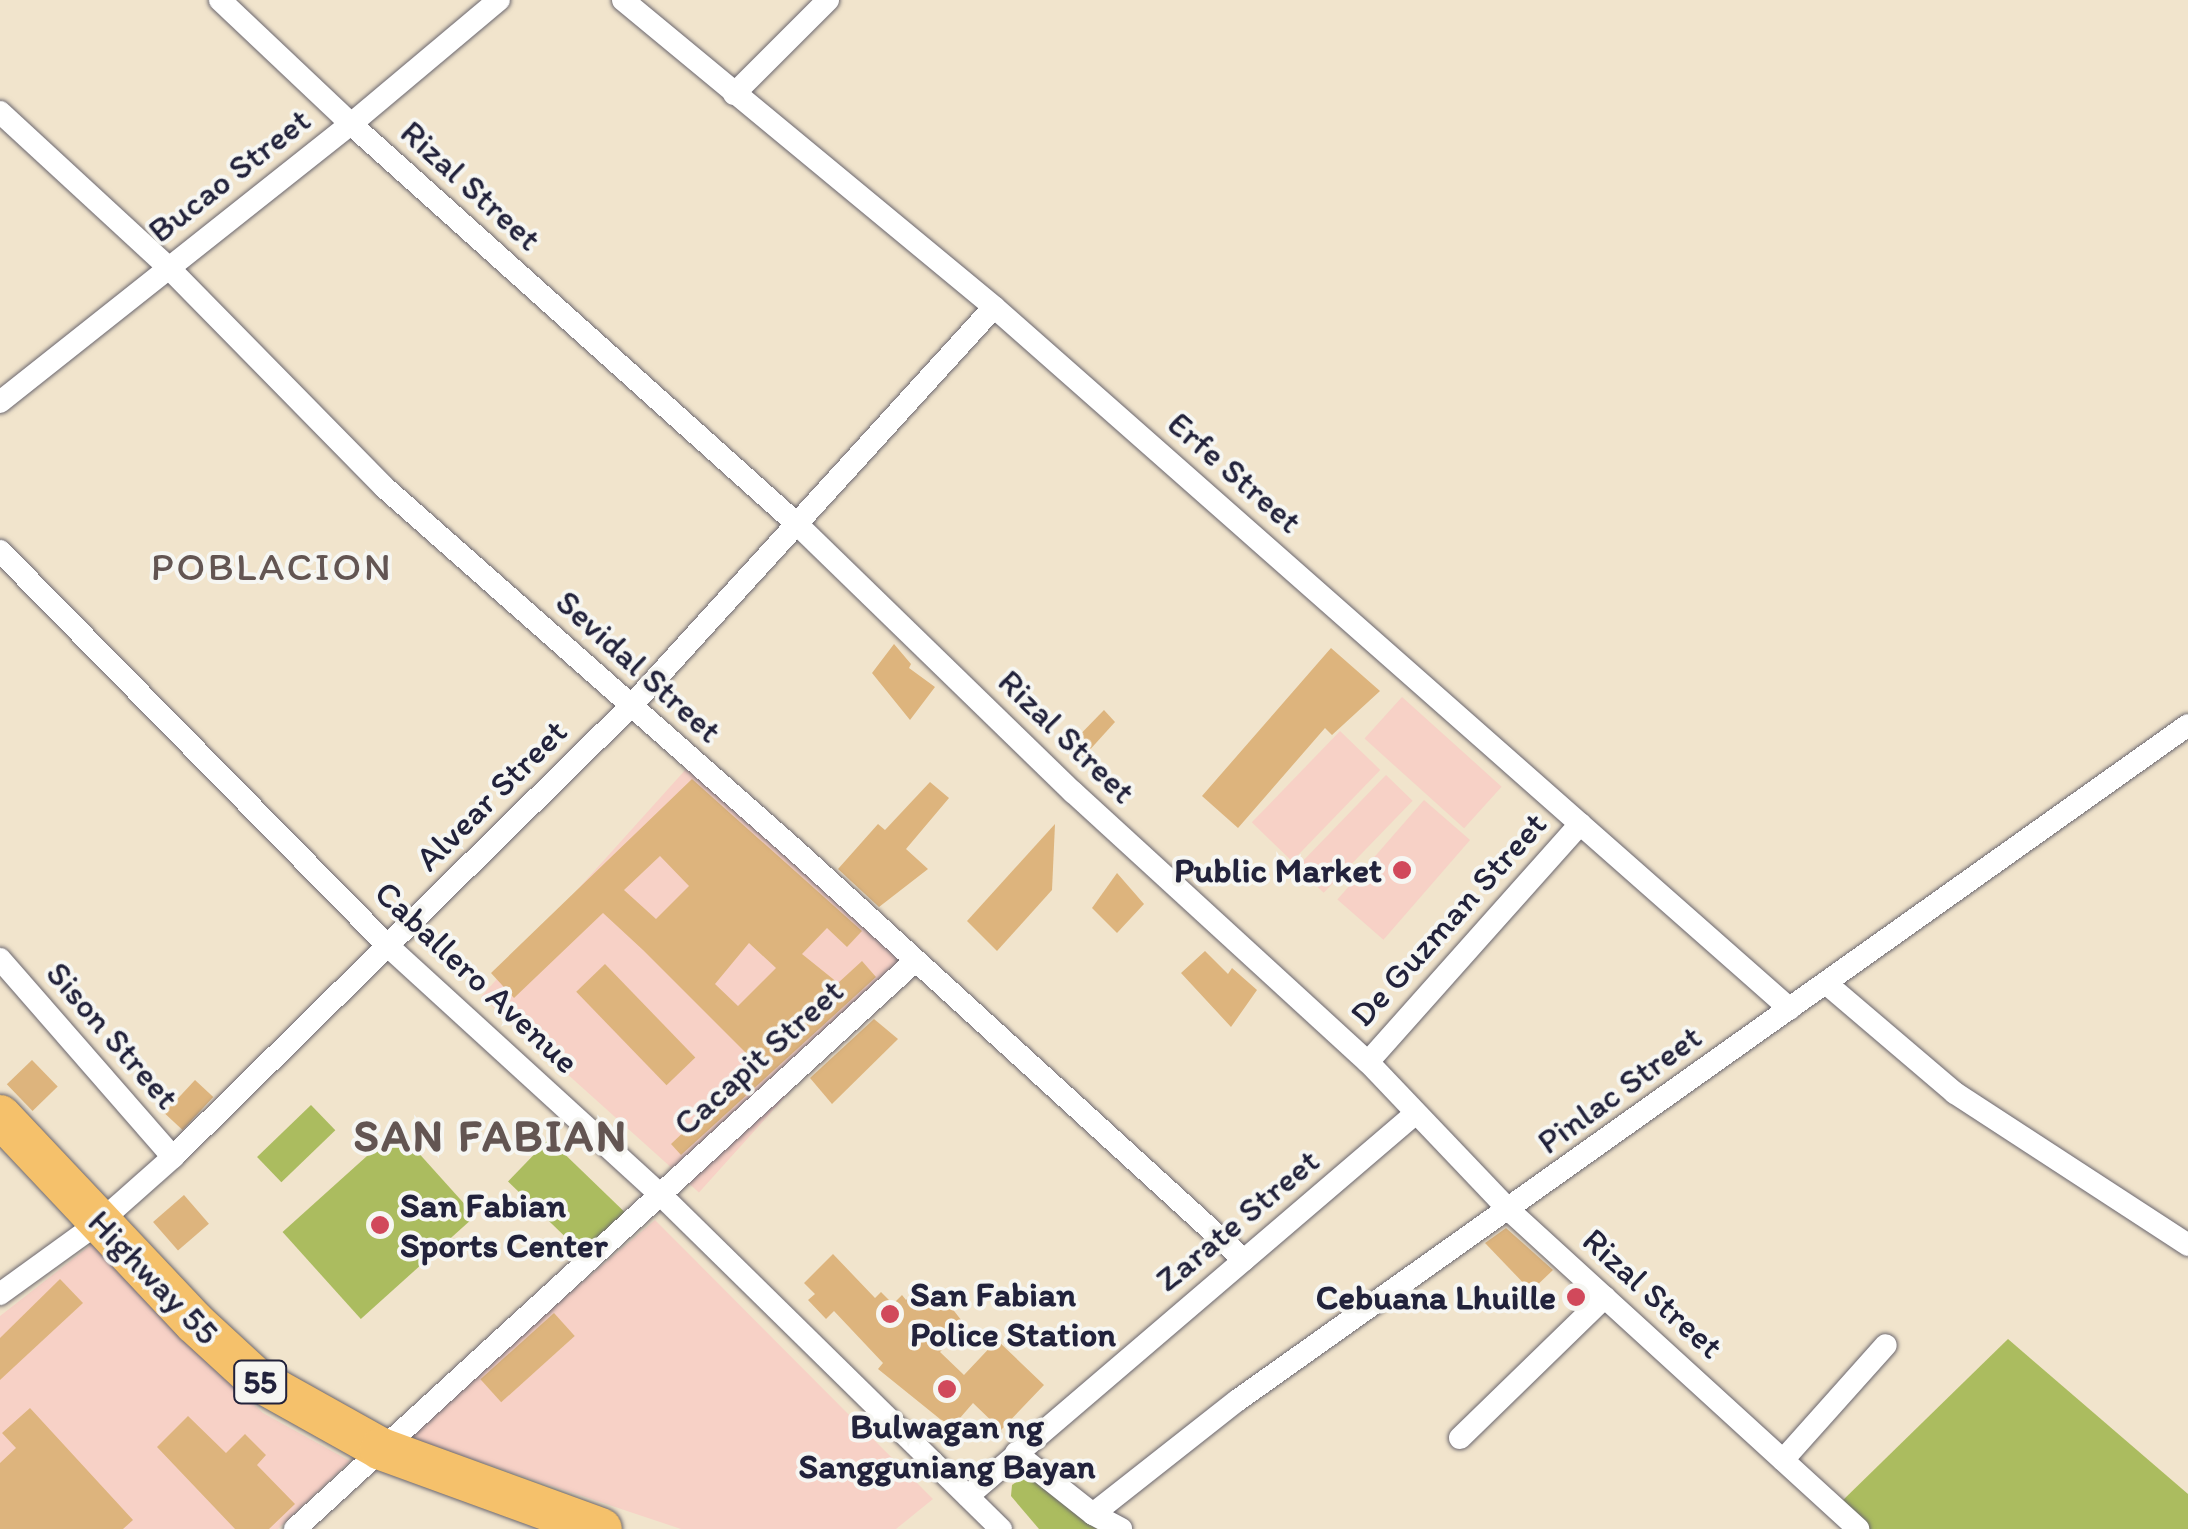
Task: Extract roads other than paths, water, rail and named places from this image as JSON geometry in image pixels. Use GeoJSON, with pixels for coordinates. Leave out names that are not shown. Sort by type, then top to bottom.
{"type":"FeatureCollection","features":[{"type":"Feature","properties":{"kind":"highway","name":"Highway 55"},"geometry":{"type":"LineString","coordinates":[[0,1116],[202,1330],[256,1379],[381,1448],[601,1529]]}},
{"type":"Feature","properties":{"kind":"street","name":"Rizal Street"},"geometry":{"type":"LineString","coordinates":[[220,0],[350,124],[799,526],[1072,792],[1368,1062],[1509,1210],[1858,1529]]}},
{"type":"Feature","properties":{"kind":"street","name":"Bucao Street"},"geometry":{"type":"LineString","coordinates":[[0,402],[500,0]]}},
{"type":"Feature","properties":{"kind":"street","name":"Erfe Street"},"geometry":{"type":"LineString","coordinates":[[623,0],[994,306],[1790,1009]]}},
{"type":"Feature","properties":{"kind":"street"},"geometry":{"type":"LineString","coordinates":[[734,94],[828,0]]}},
{"type":"Feature","properties":{"kind":"street","name":"Sevidal Street"},"geometry":{"type":"LineString","coordinates":[[0,112],[168,267],[384,487],[1244,1260]]}},
{"type":"Feature","properties":{"kind":"street","name":"Alvear Street"},"geometry":{"type":"LineString","coordinates":[[0,1294],[101,1221],[173,1158],[631,706],[799,526],[994,306]]}},
{"type":"Feature","properties":{"kind":"street","name":"Caballero Avenue"},"geometry":{"type":"LineString","coordinates":[[0,551],[388,946],[660,1194],[1001,1529]]}},
{"type":"Feature","properties":{"kind":"street","name":"Pinlac Street"},"geometry":{"type":"LineString","coordinates":[[1093,1514],[1238,1400],[2188,724]]}},
{"type":"Feature","properties":{"kind":"street","name":"De Guzman Street"},"geometry":{"type":"LineString","coordinates":[[1368,1062],[1580,824]]}},
{"type":"Feature","properties":{"kind":"street","name":"Sison Street"},"geometry":{"type":"LineString","coordinates":[[0,958],[173,1158]]}},
{"type":"Feature","properties":{"kind":"street","name":"Cacapit Street"},"geometry":{"type":"LineString","coordinates":[[295,1529],[915,961]]}},
{"type":"Feature","properties":{"kind":"street"},"geometry":{"type":"LineString","coordinates":[[1827,984],[1954,1092],[2188,1244]]}},
{"type":"Feature","properties":{"kind":"street","name":"Zarate Street"},"geometry":{"type":"LineString","coordinates":[[968,1496],[1416,1113]]}},
{"type":"Feature","properties":{"kind":"street"},"geometry":{"type":"LineString","coordinates":[[1460,1438],[1604,1297]]}},
{"type":"Feature","properties":{"kind":"street"},"geometry":{"type":"LineString","coordinates":[[1783,1460],[1886,1346]]}},
{"type":"Feature","properties":{"kind":"street"},"geometry":{"type":"LineString","coordinates":[[1016,1453],[1093,1514],[1122,1529]]}},
{"type":"Feature","properties":{"kind":"place","name":"Public Market"},"geometry":{"type":"Point","coordinates":[1402,870]}},
{"type":"Feature","properties":{"kind":"place","name":"San Fabian Sports Center"},"geometry":{"type":"Point","coordinates":[380,1225]}},
{"type":"Feature","properties":{"kind":"place","name":"Cebuana Lhuille"},"geometry":{"type":"Point","coordinates":[1576,1297]}},
{"type":"Feature","properties":{"kind":"place","name":"San Fabian Police Station"},"geometry":{"type":"Point","coordinates":[890,1314]}},
{"type":"Feature","properties":{"kind":"place","name":"Bulwagan ng Sangguniang Bayan"},"geometry":{"type":"Point","coordinates":[947,1389]}},
{"type":"Feature","properties":{"kind":"district","name":"POBLACION"},"geometry":{"type":"Point","coordinates":[272,566]}},
{"type":"Feature","properties":{"kind":"district","name":"SAN FABIAN"},"geometry":{"type":"Point","coordinates":[491,1136]}}]}
